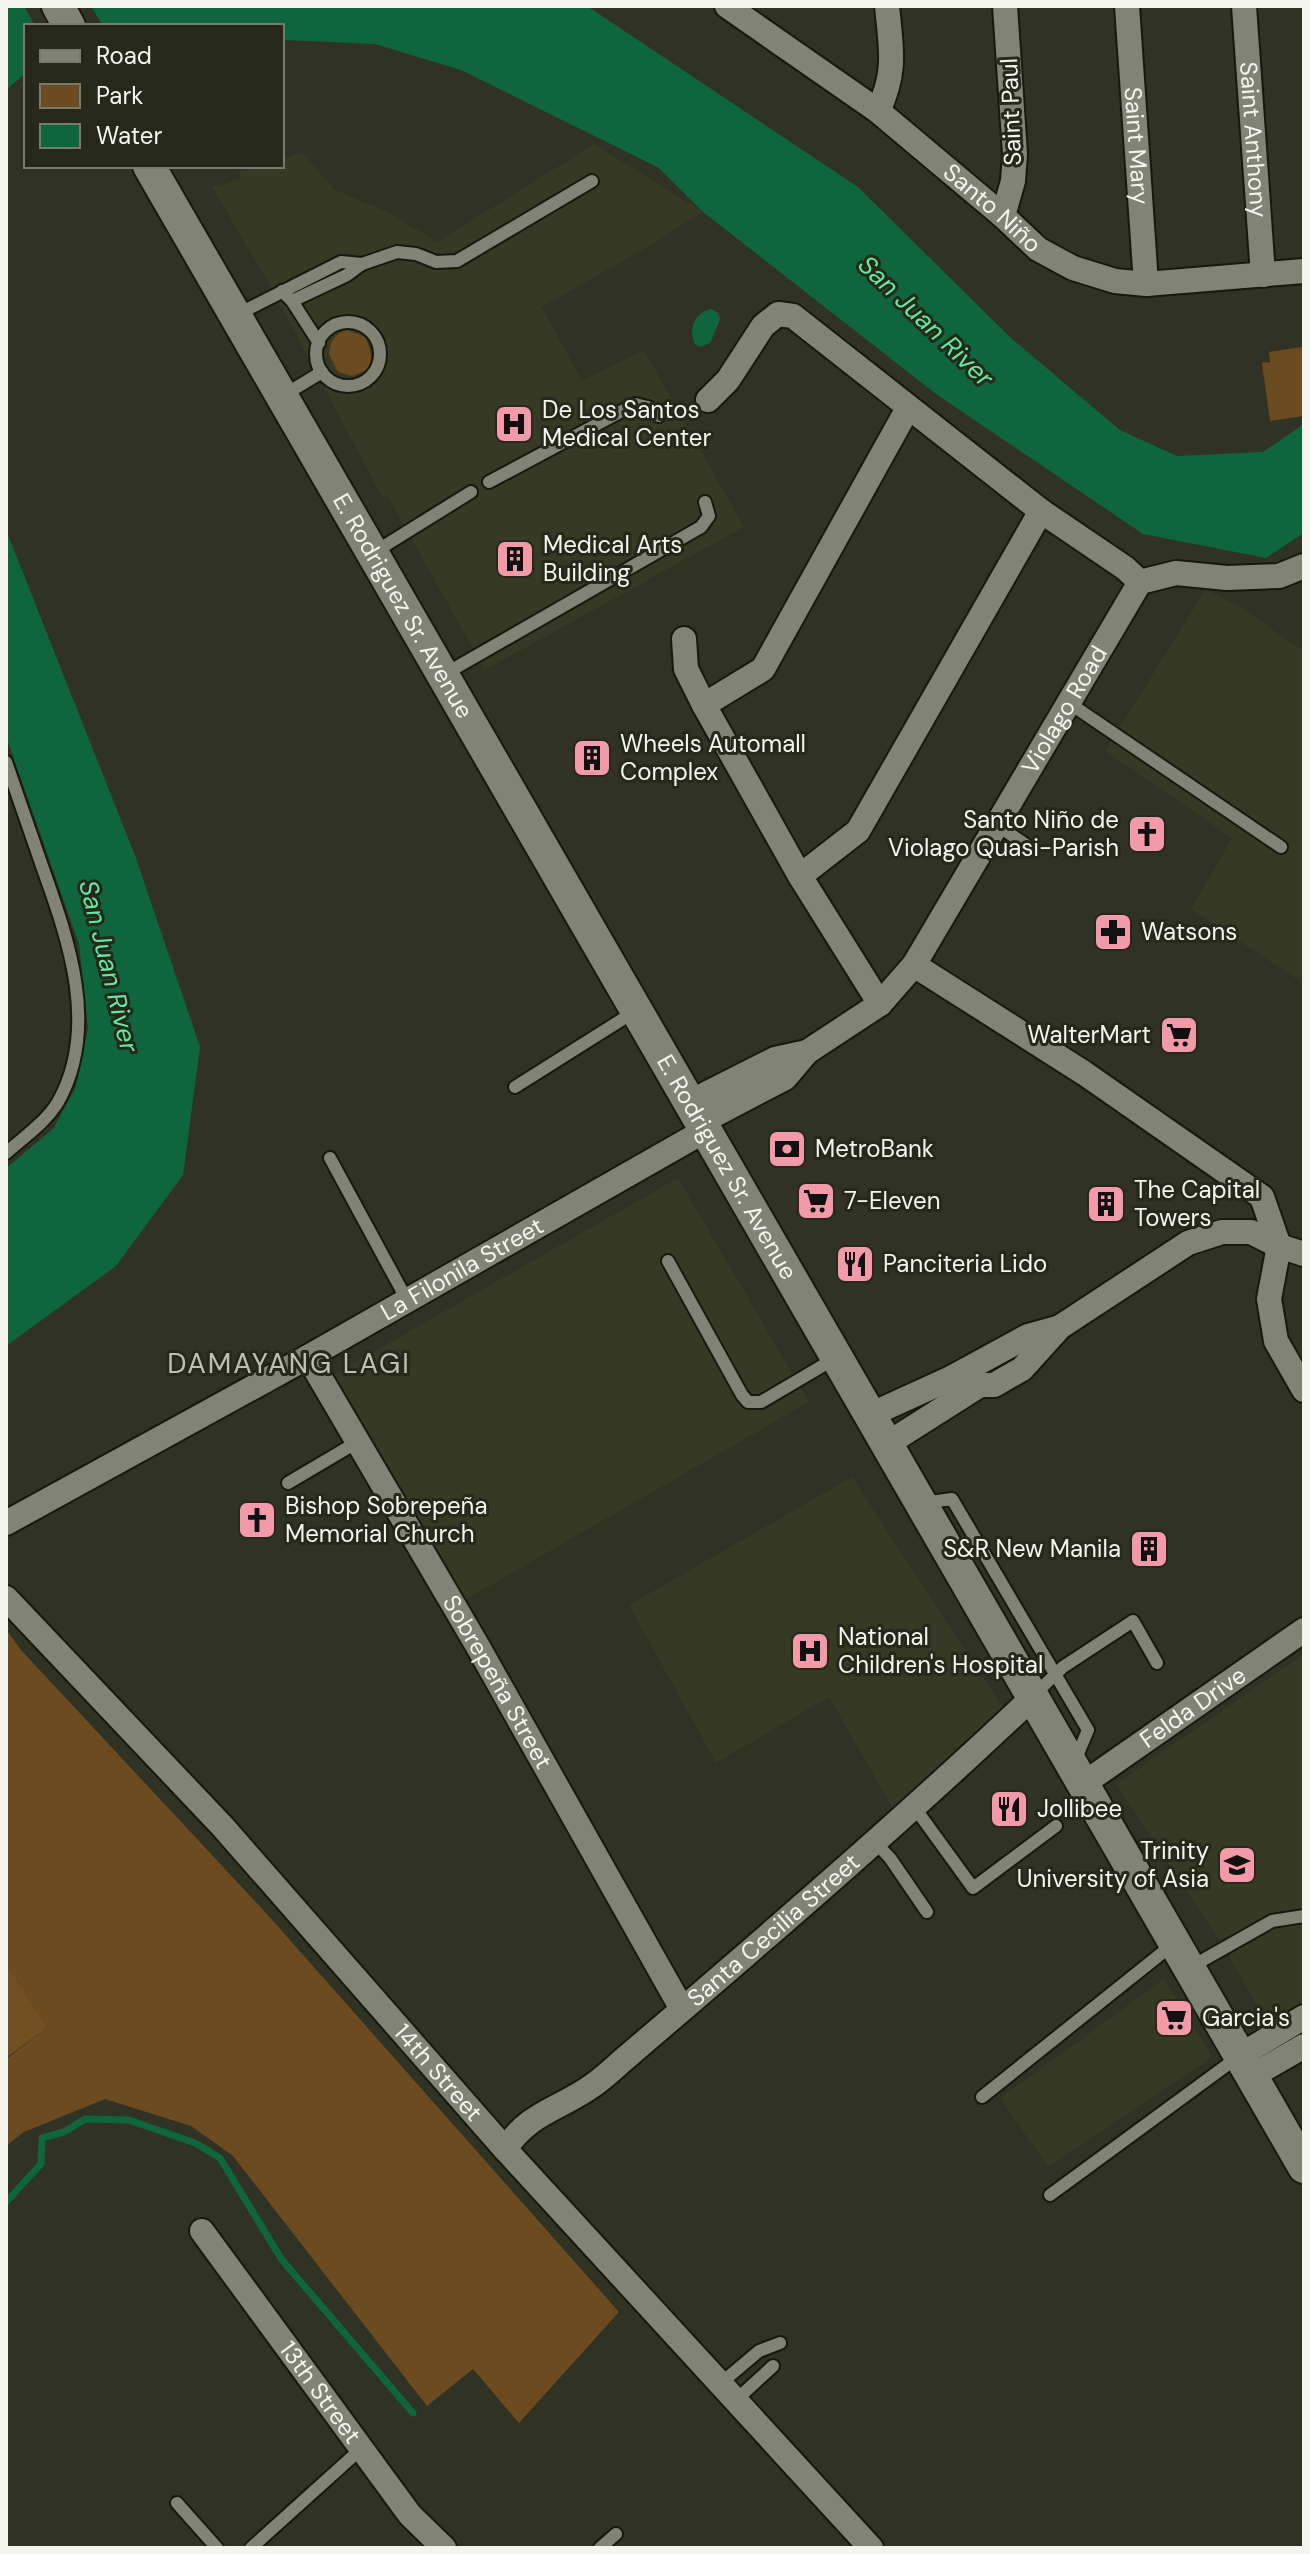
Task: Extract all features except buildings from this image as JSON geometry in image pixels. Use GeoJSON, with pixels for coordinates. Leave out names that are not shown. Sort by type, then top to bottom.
{"type":"FeatureCollection","features":[{"type":"Feature","properties":{"kind":"main road"},"geometry":{"type":"LineString","coordinates":[[58,6],[68,24]]}},
{"type":"Feature","properties":{"kind":"main road","name":"E. Rodriguez Sr. Avenue"},"geometry":{"type":"LineString","coordinates":[[150,168],[887,1444],[945,1498],[1033,1697],[1304,2167]]}},
{"type":"Feature","properties":{"kind":"street","name":"Santo Niño"},"geometry":{"type":"LineString","coordinates":[[727,6],[878,111],[1038,249],[1073,268],[1115,281],[1146,284],[1304,271]]}},
{"type":"Feature","properties":{"kind":"street"},"geometry":{"type":"LineString","coordinates":[[878,111],[889,89],[893,59],[887,6]]}},
{"type":"Feature","properties":{"kind":"street","name":"Saint Paul"},"geometry":{"type":"LineString","coordinates":[[1003,216],[1013,181],[1015,154],[1005,6]]}},
{"type":"Feature","properties":{"kind":"street","name":"Saint Mary"},"geometry":{"type":"LineString","coordinates":[[1127,6],[1146,284]]}},
{"type":"Feature","properties":{"kind":"street","name":"Saint Anthony"},"geometry":{"type":"LineString","coordinates":[[1244,6],[1263,275]]}},
{"type":"Feature","properties":{"kind":"street"},"geometry":{"type":"LineString","coordinates":[[708,400],[728,380],[763,326],[778,314],[793,316],[1041,511],[1125,568],[1140,582],[1176,573],[1227,578],[1279,576],[1304,566]]}},
{"type":"Feature","properties":{"kind":"street"},"geometry":{"type":"LineString","coordinates":[[704,705],[763,669],[908,408]]}},
{"type":"Feature","properties":{"kind":"street"},"geometry":{"type":"LineString","coordinates":[[800,876],[858,831],[1041,511]]}},
{"type":"Feature","properties":{"kind":"street","name":"Violago Road"},"geometry":{"type":"LineString","coordinates":[[699,1118],[785,1078],[807,1052],[880,1004],[914,965],[1140,582]]}},
{"type":"Feature","properties":{"kind":"street"},"geometry":{"type":"LineString","coordinates":[[684,639],[686,669],[704,705],[800,876],[880,1004]]}},
{"type":"Feature","properties":{"kind":"street"},"geometry":{"type":"LineString","coordinates":[[914,965],[1084,1073],[1262,1197],[1279,1246],[1269,1299],[1276,1341],[1304,1390]]}},
{"type":"Feature","properties":{"kind":"street","name":"La Filonila Street"},"geometry":{"type":"LineString","coordinates":[[6,1523],[407,1300],[699,1118]]}},
{"type":"Feature","properties":{"kind":"street"},"geometry":{"type":"LineString","coordinates":[[870,1415],[963,1387],[994,1385],[1022,1369],[1060,1327],[1188,1243],[1222,1232],[1251,1232],[1304,1254]]}},
{"type":"Feature","properties":{"kind":"street"},"geometry":{"type":"LineString","coordinates":[[887,1444],[1028,1336],[1060,1327]]}},
{"type":"Feature","properties":{"kind":"street","name":"Sobrepeña Street"},"geometry":{"type":"LineString","coordinates":[[308,1357],[485,1641],[682,2009]]}},
{"type":"Feature","properties":{"kind":"street","name":"14th Street"},"geometry":{"type":"LineString","coordinates":[[6,1598],[223,1827],[505,2149],[871,2548]]}},
{"type":"Feature","properties":{"kind":"street","name":"Felda Drive"},"geometry":{"type":"LineString","coordinates":[[1078,1775],[1304,1630]]}},
{"type":"Feature","properties":{"kind":"street","name":"Santa Cecilia Street"},"geometry":{"type":"LineString","coordinates":[[505,2149],[517,2131],[591,2086],[682,2009],[915,1808],[1033,1697]]}},
{"type":"Feature","properties":{"kind":"street"},"geometry":{"type":"LineString","coordinates":[[1246,2066],[1304,2017]]}},
{"type":"Feature","properties":{"kind":"street"},"geometry":{"type":"LineString","coordinates":[[1246,2066],[1304,2046]]}},
{"type":"Feature","properties":{"kind":"street","name":"13th Street"},"geometry":{"type":"LineString","coordinates":[[202,2231],[410,2515],[444,2548]]}},
{"type":"Feature","properties":{"kind":"lane"},"geometry":{"type":"LineString","coordinates":[[235,315],[347,275],[362,264],[397,252],[416,254],[436,262],[457,261],[592,181]]}},
{"type":"Feature","properties":{"kind":"lane"},"geometry":{"type":"LineString","coordinates":[[287,296],[341,262],[362,264]]}},
{"type":"Feature","properties":{"kind":"lane"},"geometry":{"type":"LineString","coordinates":[[341,262],[347,275]]}},
{"type":"Feature","properties":{"kind":"lane"},"geometry":{"type":"LineString","coordinates":[[287,296],[321,339]]}},
{"type":"Feature","properties":{"kind":"lane"},"geometry":{"type":"LineString","coordinates":[[350,322],[369,330],[376,338],[380,359],[376,370],[361,384],[339,385],[322,372],[316,353],[321,339],[340,323],[350,322]]}},
{"type":"Feature","properties":{"kind":"lane"},"geometry":{"type":"LineString","coordinates":[[282,396],[322,372]]}},
{"type":"Feature","properties":{"kind":"lane"},"geometry":{"type":"LineString","coordinates":[[489,482],[635,404],[648,407],[659,416]]}},
{"type":"Feature","properties":{"kind":"lane"},"geometry":{"type":"LineString","coordinates":[[373,553],[471,492]]}},
{"type":"Feature","properties":{"kind":"lane"},"geometry":{"type":"LineString","coordinates":[[443,675],[701,527],[709,516],[705,502]]}},
{"type":"Feature","properties":{"kind":"lane"},"geometry":{"type":"LineString","coordinates":[[1069,703],[1281,847]]}},
{"type":"Feature","properties":{"kind":"lane"},"geometry":{"type":"LineString","coordinates":[[6,762],[68,940],[78,1020],[72,1068],[58,1102],[42,1122],[6,1153]]}},
{"type":"Feature","properties":{"kind":"lane"},"geometry":{"type":"LineString","coordinates":[[997,825],[1029,847]]}},
{"type":"Feature","properties":{"kind":"lane"},"geometry":{"type":"LineString","coordinates":[[515,1087],[637,1011]]}},
{"type":"Feature","properties":{"kind":"lane"},"geometry":{"type":"LineString","coordinates":[[330,1158],[407,1300]]}},
{"type":"Feature","properties":{"kind":"lane"},"geometry":{"type":"LineString","coordinates":[[668,1261],[748,1402],[761,1402],[837,1357]]}},
{"type":"Feature","properties":{"kind":"lane"},"geometry":{"type":"LineString","coordinates":[[288,1483],[359,1441]]}},
{"type":"Feature","properties":{"kind":"lane"},"geometry":{"type":"LineString","coordinates":[[945,1498],[1060,1671],[1088,1730],[1078,1775]]}},
{"type":"Feature","properties":{"kind":"lane"},"geometry":{"type":"LineString","coordinates":[[1033,1697],[1060,1671],[1133,1621],[1157,1663]]}},
{"type":"Feature","properties":{"kind":"lane"},"geometry":{"type":"LineString","coordinates":[[915,1808],[973,1888],[1056,1826]]}},
{"type":"Feature","properties":{"kind":"lane"},"geometry":{"type":"LineString","coordinates":[[874,1841],[890,1858],[927,1912]]}},
{"type":"Feature","properties":{"kind":"lane"},"geometry":{"type":"LineString","coordinates":[[982,2097],[1182,1955],[1272,1921],[1304,1916]]}},
{"type":"Feature","properties":{"kind":"lane"},"geometry":{"type":"LineString","coordinates":[[1050,2195],[1246,2066]]}},
{"type":"Feature","properties":{"kind":"lane"},"geometry":{"type":"LineString","coordinates":[[728,2393],[759,2351],[780,2343]]}},
{"type":"Feature","properties":{"kind":"lane"},"geometry":{"type":"LineString","coordinates":[[728,2393],[773,2366]]}},
{"type":"Feature","properties":{"kind":"lane"},"geometry":{"type":"LineString","coordinates":[[251,2548],[362,2448]]}},
{"type":"Feature","properties":{"kind":"lane"},"geometry":{"type":"LineString","coordinates":[[177,2503],[217,2548]]}},
{"type":"Feature","properties":{"kind":"lane"},"geometry":{"type":"LineString","coordinates":[[600,2548],[616,2534]]}},
{"type":"Feature","properties":{"kind":"shaded area","name":"De Los Santos Medical Center"},"geometry":{"type":"Polygon","coordinates":[[[594,144],[703,212],[542,307],[582,381],[644,350],[744,527],[485,670],[387,495],[382,497],[268,282],[212,187],[241,179],[239,172],[252,168],[284,168],[284,158],[302,152],[335,190],[388,212],[437,242],[594,144]]]}},
{"type":"Feature","properties":{"kind":"shaded area"},"geometry":{"type":"Polygon","coordinates":[[[1206,589],[1240,607],[1304,651],[1304,984],[1191,909],[1232,838],[1105,751],[1206,589]]]}},
{"type":"Feature","properties":{"kind":"shaded area"},"geometry":{"type":"Polygon","coordinates":[[[678,1178],[809,1402],[465,1600],[329,1377],[678,1178]]]}},
{"type":"Feature","properties":{"kind":"shaded area","name":"National Children's Hospital"},"geometry":{"type":"Polygon","coordinates":[[[852,1477],[1003,1708],[895,1812],[829,1697],[716,1763],[629,1605],[852,1477]]]}},
{"type":"Feature","properties":{"kind":"shaded area","name":"Trinity University of Asia"},"geometry":{"type":"Polygon","coordinates":[[[1304,1654],[1304,2008],[1271,2030],[1224,1947],[1116,1784],[1304,1654]]]}},
{"type":"Feature","properties":{"kind":"shaded area"},"geometry":{"type":"Polygon","coordinates":[[[6,1963],[48,2027],[6,2058],[6,1963]]]}},
{"type":"Feature","properties":{"kind":"shaded area"},"geometry":{"type":"Polygon","coordinates":[[[1164,1979],[1212,2057],[1048,2167],[1000,2098],[1164,1979]]]}},
{"type":"Feature","properties":{"kind":"green space"},"geometry":{"type":"Polygon","coordinates":[[[347,330],[365,337],[371,354],[368,370],[352,376],[338,372],[329,354],[334,339],[347,330]]]}},
{"type":"Feature","properties":{"kind":"green space"},"geometry":{"type":"Polygon","coordinates":[[[1302,347],[1304,416],[1270,421],[1262,363],[1270,362],[1269,352],[1302,347]]]}},
{"type":"Feature","properties":{"kind":"green space"},"geometry":{"type":"Polygon","coordinates":[[[6,1629],[21,1650],[266,1913],[619,2312],[519,2423],[473,2369],[427,2406],[233,2156],[191,2126],[105,2099],[24,2132],[6,2146],[6,2059],[48,2027],[6,1963],[6,1629]]]}},
{"type":"Feature","properties":{"kind":"water","name":"San Juan River"},"geometry":{"type":"Polygon","coordinates":[[[6,6],[587,6],[858,187],[1012,339],[1120,430],[1177,456],[1263,452],[1304,424],[1304,533],[1266,558],[1143,534],[936,394],[703,212],[659,168],[461,70],[375,44],[284,40],[284,24],[24,24],[24,75],[6,90],[6,6]]]}},
{"type":"Feature","properties":{"kind":"water"},"geometry":{"type":"Polygon","coordinates":[[[711,309],[718,313],[720,320],[710,343],[701,347],[695,344],[693,338],[694,323],[700,314],[711,309]]]}},
{"type":"Feature","properties":{"kind":"water","name":"San Juan River"},"geometry":{"type":"Polygon","coordinates":[[[6,530],[136,858],[200,1047],[183,1175],[116,1266],[6,1346],[6,1168],[53,1129],[76,1087],[88,1028],[79,944],[6,736],[6,530]]]}},
{"type":"Feature","properties":{"kind":"pier"},"geometry":{"type":"Polygon","coordinates":[[[24,6],[91,6],[102,24],[34,24],[24,6]]]}},
{"type":"Feature","properties":{"kind":"waterway"},"geometry":{"type":"LineString","coordinates":[[6,2202],[41,2164],[42,2138],[64,2132],[85,2119],[129,2120],[195,2143],[220,2158],[282,2260],[413,2413]]}},
{"type":"Feature","properties":{"kind":"place","name":"De Los Santos Medical Center"},"geometry":{"type":"Point","coordinates":[514,424]}},
{"type":"Feature","properties":{"kind":"place","name":"Medical Arts Building"},"geometry":{"type":"Point","coordinates":[515,559]}},
{"type":"Feature","properties":{"kind":"place","name":"Wheels Automall Complex"},"geometry":{"type":"Point","coordinates":[592,758]}},
{"type":"Feature","properties":{"kind":"place","name":"Santo Niño de Violago Quasi-Parish"},"geometry":{"type":"Point","coordinates":[1147,834]}},
{"type":"Feature","properties":{"kind":"place","name":"Watsons"},"geometry":{"type":"Point","coordinates":[1113,932]}},
{"type":"Feature","properties":{"kind":"place","name":"WalterMart"},"geometry":{"type":"Point","coordinates":[1179,1035]}},
{"type":"Feature","properties":{"kind":"place","name":"MetroBank"},"geometry":{"type":"Point","coordinates":[787,1149]}},
{"type":"Feature","properties":{"kind":"place","name":"7-Eleven"},"geometry":{"type":"Point","coordinates":[816,1201]}},
{"type":"Feature","properties":{"kind":"place","name":"The Capital Towers"},"geometry":{"type":"Point","coordinates":[1106,1204]}},
{"type":"Feature","properties":{"kind":"place","name":"Panciteria Lido"},"geometry":{"type":"Point","coordinates":[855,1264]}},
{"type":"Feature","properties":{"kind":"place","name":"Bishop Sobrepeña Memorial Church"},"geometry":{"type":"Point","coordinates":[257,1520]}},
{"type":"Feature","properties":{"kind":"place","name":"S&R New Manila"},"geometry":{"type":"Point","coordinates":[1149,1549]}},
{"type":"Feature","properties":{"kind":"place","name":"National Children's Hospital"},"geometry":{"type":"Point","coordinates":[810,1651]}},
{"type":"Feature","properties":{"kind":"place","name":"Jollibee"},"geometry":{"type":"Point","coordinates":[1009,1809]}},
{"type":"Feature","properties":{"kind":"place","name":"Trinity University of Asia"},"geometry":{"type":"Point","coordinates":[1237,1865]}},
{"type":"Feature","properties":{"kind":"place","name":"Garcia's"},"geometry":{"type":"Point","coordinates":[1174,2018]}},
{"type":"Feature","properties":{"kind":"district","name":"DAMAYANG LAGI"},"geometry":{"type":"Point","coordinates":[289,1363]}}]}
